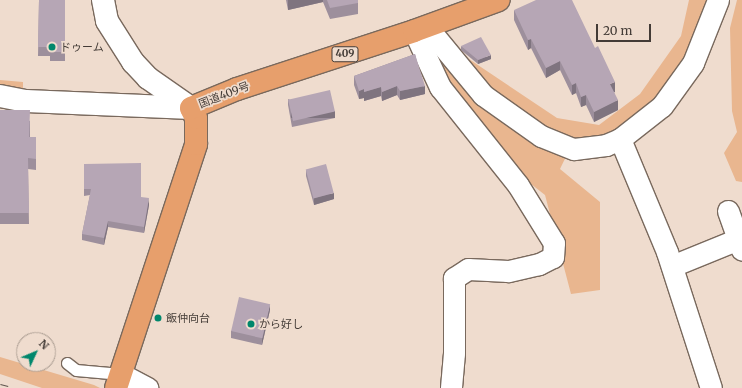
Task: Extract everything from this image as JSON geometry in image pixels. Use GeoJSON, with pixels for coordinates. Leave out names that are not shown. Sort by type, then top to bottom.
{"type":"FeatureCollection","features":[{"type":"Feature","properties":{"kind":"highway","name":"国道409号"},"geometry":{"type":"LineString","coordinates":[[118,382],[196,144],[196,118],[191,108],[237,89],[420,29],[499,0]]}},
{"type":"Feature","properties":{"kind":"street"},"geometry":{"type":"LineString","coordinates":[[103,0],[107,21],[133,62],[148,78],[191,108]]}},
{"type":"Feature","properties":{"kind":"street"},"geometry":{"type":"LineString","coordinates":[[420,29],[482,95],[541,136],[574,149],[606,145],[620,139],[662,106],[693,63],[718,0]]}},
{"type":"Feature","properties":{"kind":"street"},"geometry":{"type":"LineString","coordinates":[[420,29],[440,87],[518,185],[554,243],[553,257],[539,264],[508,271],[468,269],[454,278],[454,353],[451,388]]}},
{"type":"Feature","properties":{"kind":"street"},"geometry":{"type":"LineString","coordinates":[[0,96],[26,101],[191,108]]}},
{"type":"Feature","properties":{"kind":"street"},"geometry":{"type":"LineString","coordinates":[[620,139],[672,266],[711,388]]}},
{"type":"Feature","properties":{"kind":"street"},"geometry":{"type":"LineString","coordinates":[[672,266],[740,245],[728,211]]}},
{"type":"Feature","properties":{"kind":"street"},"geometry":{"type":"LineString","coordinates":[[118,382],[147,388]]}},
{"type":"Feature","properties":{"kind":"lane"},"geometry":{"type":"LineString","coordinates":[[67,363],[76,370],[118,382]]}},
{"type":"Feature","properties":{"kind":"shaded area"},"geometry":{"type":"Polygon","coordinates":[[[689,0],[707,0],[686,57],[669,87],[607,140],[574,140],[560,169],[600,202],[600,290],[571,294],[545,195],[517,173],[444,83],[435,52],[454,49],[557,118],[599,125],[640,94],[681,36],[689,0]]]}},
{"type":"Feature","properties":{"kind":"shaded area"},"geometry":{"type":"Polygon","coordinates":[[[737,0],[742,0],[742,182],[736,181],[724,153],[737,132],[732,111],[730,28],[737,0]]]}},
{"type":"Feature","properties":{"kind":"shaded area"},"geometry":{"type":"Polygon","coordinates":[[[0,80],[23,82],[23,89],[0,86],[0,80]]]}},
{"type":"Feature","properties":{"kind":"shaded area"},"geometry":{"type":"Polygon","coordinates":[[[0,357],[16,362],[16,372],[50,372],[100,388],[42,388],[0,374],[0,357]]]}},
{"type":"Feature","properties":{"kind":"building"},"geometry":{"type":"Polygon","coordinates":[[[39,0],[65,0],[65,52],[50,52],[50,47],[38,47],[39,0]]]}},
{"type":"Feature","properties":{"kind":"building"},"geometry":{"type":"Polygon","coordinates":[[[327,0],[358,0],[358,3],[330,8],[327,0]]]}},
{"type":"Feature","properties":{"kind":"building"},"geometry":{"type":"Polygon","coordinates":[[[536,0],[572,0],[595,48],[598,46],[615,82],[610,84],[618,100],[594,112],[586,95],[581,97],[576,83],[572,85],[560,61],[546,68],[531,39],[528,40],[514,10],[536,0]]]}},
{"type":"Feature","properties":{"kind":"building"},"geometry":{"type":"Polygon","coordinates":[[[481,37],[491,55],[478,60],[461,46],[481,37]]]}},
{"type":"Feature","properties":{"kind":"building"},"geometry":{"type":"Polygon","coordinates":[[[415,54],[425,86],[400,91],[397,86],[382,92],[381,87],[364,92],[364,89],[359,91],[354,76],[415,54]]]}},
{"type":"Feature","properties":{"kind":"building"},"geometry":{"type":"Polygon","coordinates":[[[330,90],[335,111],[293,121],[288,100],[330,90]]]}},
{"type":"Feature","properties":{"kind":"building"},"geometry":{"type":"Polygon","coordinates":[[[0,110],[30,110],[29,137],[36,137],[36,159],[28,158],[29,213],[0,213],[0,110]]]}},
{"type":"Feature","properties":{"kind":"building"},"geometry":{"type":"Polygon","coordinates":[[[141,163],[141,197],[149,198],[144,227],[108,221],[104,238],[82,234],[91,189],[84,189],[84,164],[141,163]]]}},
{"type":"Feature","properties":{"kind":"building"},"geometry":{"type":"Polygon","coordinates":[[[326,164],[334,193],[313,198],[306,169],[326,164]]]}},
{"type":"Feature","properties":{"kind":"building","name":"から好し"},"geometry":{"type":"Polygon","coordinates":[[[239,297],[270,304],[262,338],[231,331],[239,297]]]}},
{"type":"Feature","properties":{"kind":"railway"},"geometry":{"type":"LineString","coordinates":[[0,386],[8,388]]}},
{"type":"Feature","properties":{"kind":"place","name":"ドゥーム"},"geometry":{"type":"Point","coordinates":[52,47]}},
{"type":"Feature","properties":{"kind":"place","name":"飯仲向台"},"geometry":{"type":"Point","coordinates":[158,318]}},
{"type":"Feature","properties":{"kind":"place","name":"から好し"},"geometry":{"type":"Point","coordinates":[251,324]}}]}
